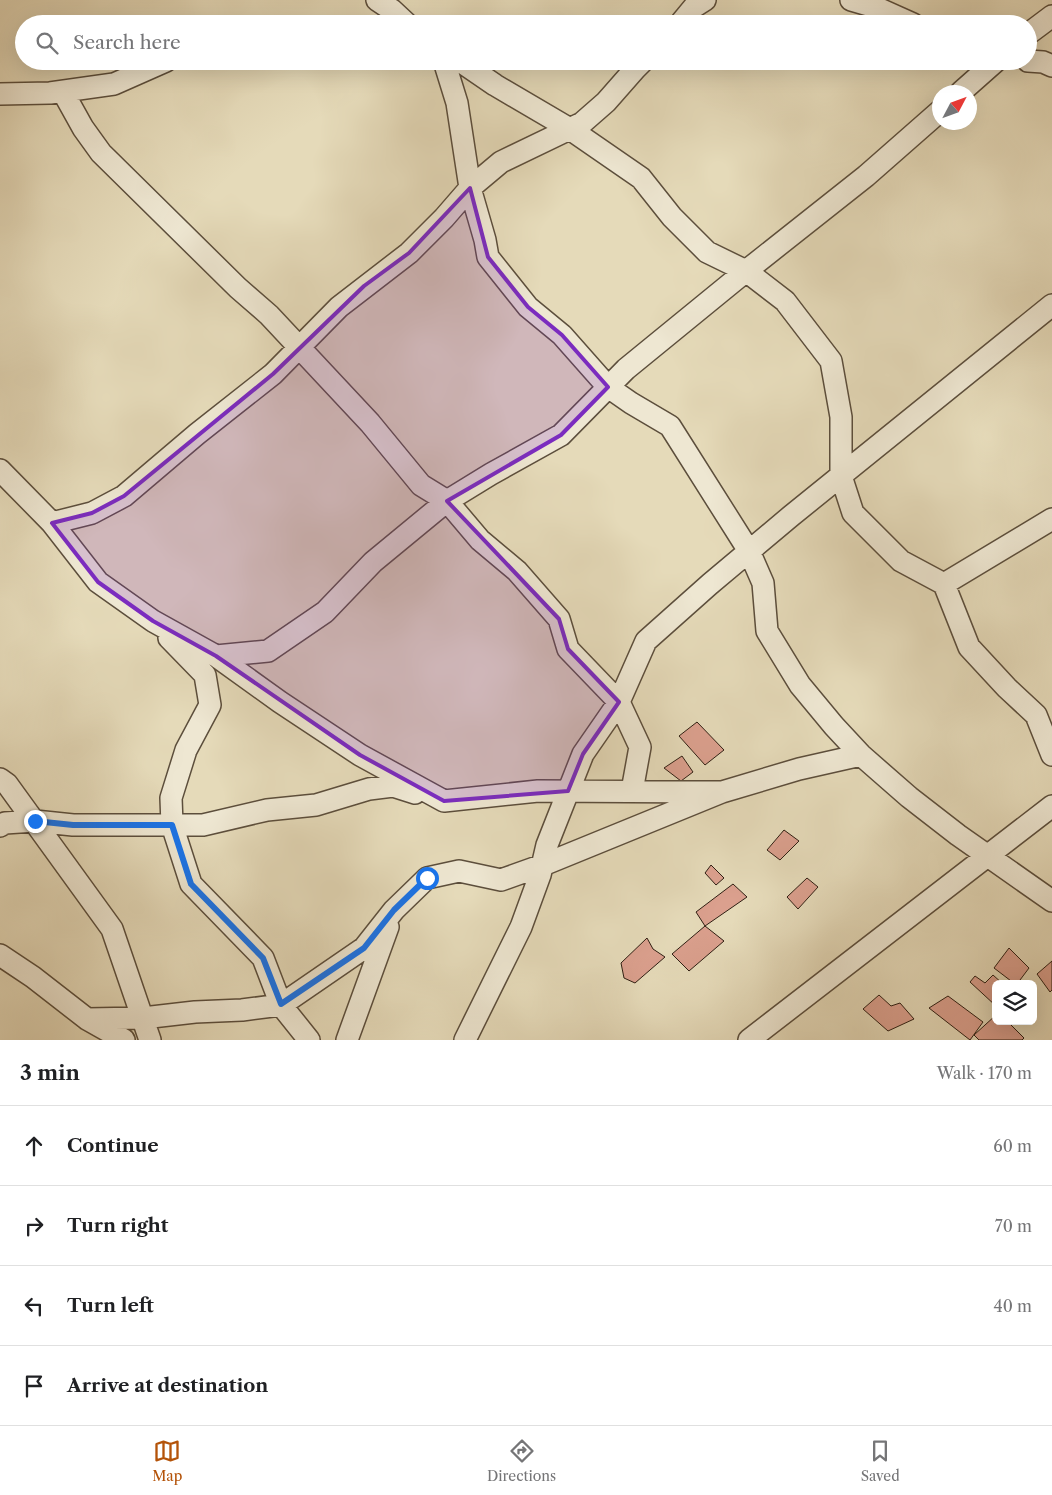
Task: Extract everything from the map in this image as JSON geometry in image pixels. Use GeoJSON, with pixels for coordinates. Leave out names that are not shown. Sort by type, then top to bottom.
{"type":"FeatureCollection","features":[{"type":"Feature","properties":{"kind":"street"},"geometry":{"type":"LineString","coordinates":[[378,0],[397,15]]}},
{"type":"Feature","properties":{"kind":"street"},"geometry":{"type":"LineString","coordinates":[[687,15],[694,7],[705,0]]}},
{"type":"Feature","properties":{"kind":"street"},"geometry":{"type":"LineString","coordinates":[[851,0],[875,7],[893,15]]}},
{"type":"Feature","properties":{"kind":"street"},"geometry":{"type":"LineString","coordinates":[[1037,27],[1052,16]]}},
{"type":"Feature","properties":{"kind":"street"},"geometry":{"type":"LineString","coordinates":[[1037,62],[1052,66]]}},
{"type":"Feature","properties":{"kind":"street"},"geometry":{"type":"LineString","coordinates":[[0,94],[50,94],[114,84],[146,70]]}},
{"type":"Feature","properties":{"kind":"street"},"geometry":{"type":"LineString","coordinates":[[447,70],[457,103],[470,188],[488,257],[528,307],[562,335],[608,387],[670,426],[749,551],[763,583],[767,631],[800,685],[834,726],[862,755],[909,797],[958,835],[1052,901]]}},
{"type":"Feature","properties":{"kind":"street"},"geometry":{"type":"LineString","coordinates":[[473,70],[570,129],[641,178],[672,217],[707,252],[746,271],[785,302],[831,361],[841,417],[841,476],[853,513],[901,561],[944,584],[969,647],[1007,688],[1036,715],[1052,755]]}},
{"type":"Feature","properties":{"kind":"street"},"geometry":{"type":"LineString","coordinates":[[52,523],[92,513],[124,496],[204,428],[274,374],[339,307],[409,253],[444,218],[470,188],[501,162],[582,123],[606,102],[634,70]]}},
{"type":"Feature","properties":{"kind":"street"},"geometry":{"type":"LineString","coordinates":[[969,85],[986,70]]}},
{"type":"Feature","properties":{"kind":"street"},"geometry":{"type":"LineString","coordinates":[[63,92],[83,128],[101,153],[231,282],[269,315],[370,423],[420,485],[447,501],[480,540],[517,571],[559,619],[568,649],[619,702],[640,747],[632,791]]}},
{"type":"Feature","properties":{"kind":"street"},"geometry":{"type":"LineString","coordinates":[[216,656],[268,651],[325,612],[373,562],[447,501],[491,474],[561,436],[626,369],[866,176],[932,119]]}},
{"type":"Feature","properties":{"kind":"street"},"geometry":{"type":"LineString","coordinates":[[465,1040],[521,927],[543,865],[547,844],[583,754],[619,702],[646,641],[749,551],[1052,305]]}},
{"type":"Feature","properties":{"kind":"street"},"geometry":{"type":"LineString","coordinates":[[1,474],[52,523],[98,582],[153,622],[216,656],[280,702],[360,755],[444,801]]}},
{"type":"Feature","properties":{"kind":"street"},"geometry":{"type":"LineString","coordinates":[[944,584],[1052,519]]}},
{"type":"Feature","properties":{"kind":"street"},"geometry":{"type":"LineString","coordinates":[[153,622],[204,675],[210,705],[186,750],[171,798],[172,825],[191,884],[263,958],[281,1004],[309,1040]]}},
{"type":"Feature","properties":{"kind":"street"},"geometry":{"type":"LineString","coordinates":[[87,1019],[143,1018],[195,1012],[242,1010],[281,1004],[364,948],[394,910],[427,878],[459,871],[501,880],[543,865],[722,792],[799,769],[862,755]]}},
{"type":"Feature","properties":{"kind":"street"},"geometry":{"type":"LineString","coordinates":[[0,779],[8,784],[112,928],[150,1040]]}},
{"type":"Feature","properties":{"kind":"street"},"geometry":{"type":"LineString","coordinates":[[0,826],[5,822],[35,821],[73,825],[203,825],[267,810],[316,805],[369,789],[393,786],[444,801],[538,791],[722,792]]}},
{"type":"Feature","properties":{"kind":"street"},"geometry":{"type":"LineString","coordinates":[[749,1040],[1052,806]]}},
{"type":"Feature","properties":{"kind":"street"},"geometry":{"type":"LineString","coordinates":[[347,1040],[394,910]]}},
{"type":"Feature","properties":{"kind":"street"},"geometry":{"type":"LineString","coordinates":[[0,955],[33,977],[87,1019],[124,1040]]}},
{"type":"Feature","properties":{"kind":"highlighted area"},"geometry":{"type":"Polygon","coordinates":[[[470,188],[488,257],[528,307],[562,335],[608,387],[561,435],[447,501],[559,619],[568,649],[619,702],[583,754],[568,791],[444,801],[360,755],[216,656],[153,621],[98,582],[52,523],[92,513],[124,496],[273,374],[364,286],[409,253],[470,188]]]}},
{"type":"Feature","properties":{"kind":"building"},"geometry":{"type":"Polygon","coordinates":[[[697,722],[724,750],[705,765],[679,736],[697,722]]]}},
{"type":"Feature","properties":{"kind":"building"},"geometry":{"type":"Polygon","coordinates":[[[682,756],[693,772],[681,781],[664,768],[682,756]]]}},
{"type":"Feature","properties":{"kind":"building"},"geometry":{"type":"Polygon","coordinates":[[[784,830],[799,841],[780,860],[767,850],[784,830]]]}},
{"type":"Feature","properties":{"kind":"building"},"geometry":{"type":"Polygon","coordinates":[[[711,865],[724,878],[716,885],[705,873],[711,865]]]}},
{"type":"Feature","properties":{"kind":"building"},"geometry":{"type":"Polygon","coordinates":[[[807,878],[818,887],[798,909],[787,897],[807,878]]]}},
{"type":"Feature","properties":{"kind":"building"},"geometry":{"type":"Polygon","coordinates":[[[733,884],[747,897],[705,926],[696,912],[733,884]]]}},
{"type":"Feature","properties":{"kind":"building"},"geometry":{"type":"Polygon","coordinates":[[[705,926],[724,941],[689,971],[672,954],[705,926]]]}},
{"type":"Feature","properties":{"kind":"building"},"geometry":{"type":"Polygon","coordinates":[[[647,938],[653,949],[665,957],[635,983],[624,978],[621,963],[647,938]]]}},
{"type":"Feature","properties":{"kind":"building"},"geometry":{"type":"Polygon","coordinates":[[[1009,948],[1029,968],[1020,980],[1010,980],[994,968],[1009,948]]]}},
{"type":"Feature","properties":{"kind":"building"},"geometry":{"type":"Polygon","coordinates":[[[1052,961],[1052,990],[1050,992],[1037,974],[1052,961]]]}},
{"type":"Feature","properties":{"kind":"building"},"geometry":{"type":"Polygon","coordinates":[[[993,975],[999,980],[992,980],[992,1002],[970,982],[975,976],[985,983],[993,975]]]}},
{"type":"Feature","properties":{"kind":"building"},"geometry":{"type":"Polygon","coordinates":[[[879,995],[891,1006],[900,1003],[914,1019],[888,1031],[863,1009],[879,995]]]}},
{"type":"Feature","properties":{"kind":"building"},"geometry":{"type":"Polygon","coordinates":[[[948,996],[983,1022],[970,1040],[929,1008],[948,996]]]}},
{"type":"Feature","properties":{"kind":"building"},"geometry":{"type":"Polygon","coordinates":[[[992,1019],[992,1025],[1011,1025],[1024,1038],[1022,1040],[979,1040],[974,1035],[992,1019]]]}},
{"type":"Feature","properties":{"kind":"route"},"geometry":{"type":"LineString","coordinates":[[35,821],[73,825],[172,825],[191,884],[263,958],[281,1004],[364,948],[394,910],[427,878]]}}]}
